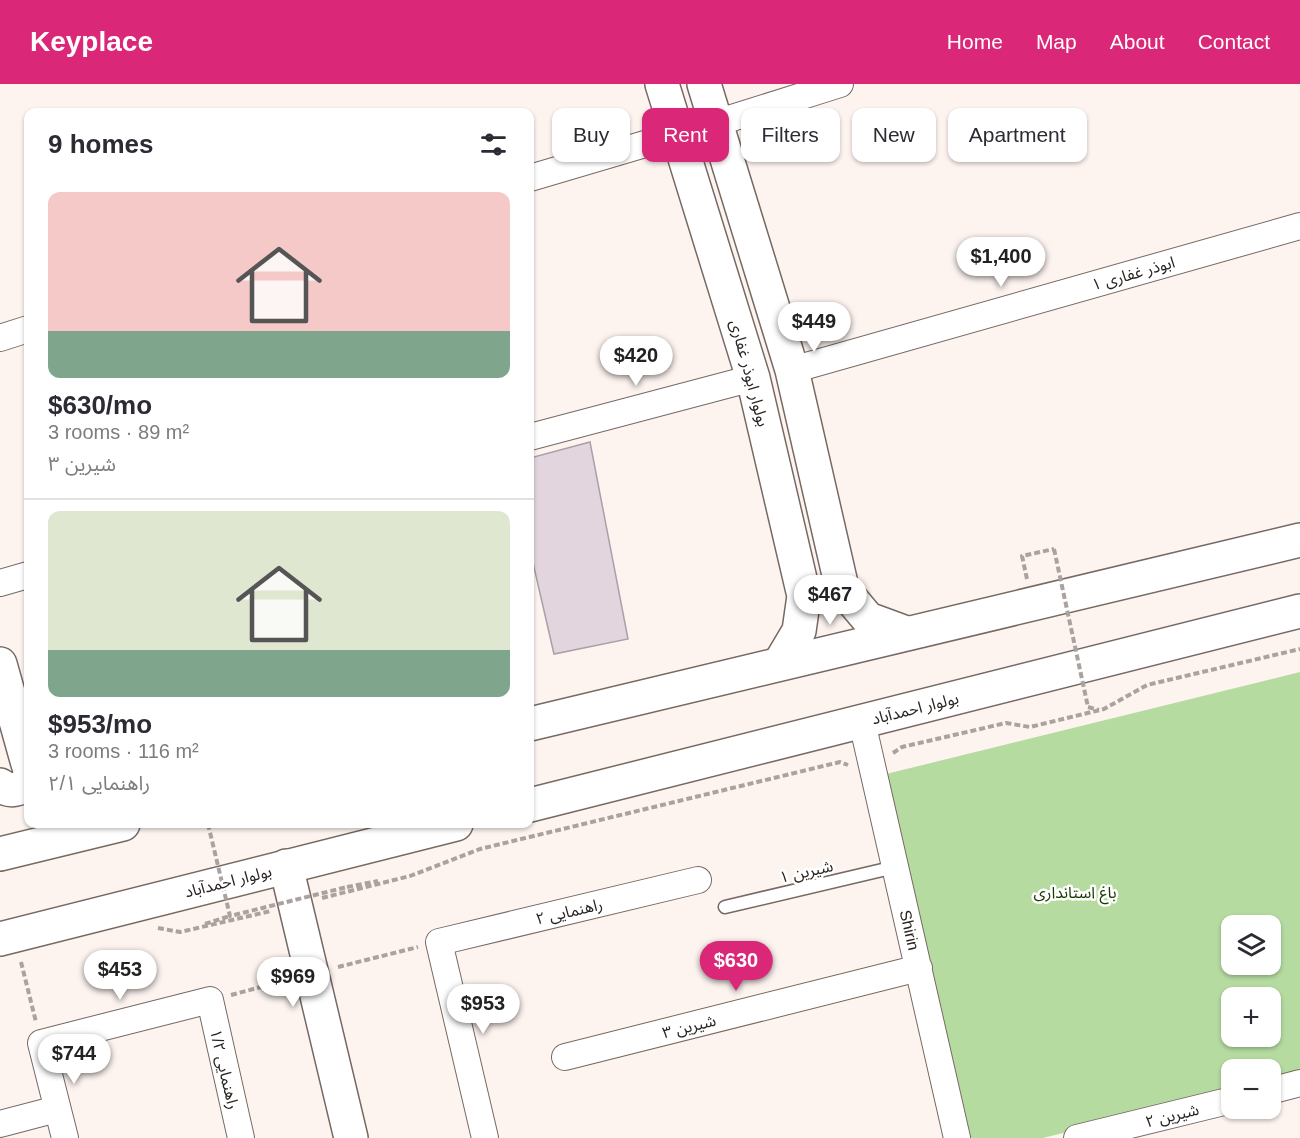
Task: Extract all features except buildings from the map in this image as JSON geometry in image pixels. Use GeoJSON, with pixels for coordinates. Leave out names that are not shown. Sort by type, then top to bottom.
{"type":"FeatureCollection","features":[{"type":"Feature","properties":{"kind":"main road","name":"بولوار ابوذر غفاری"},"geometry":{"type":"LineString","coordinates":[[662,84],[670,108]]}},
{"type":"Feature","properties":{"kind":"main road"},"geometry":{"type":"LineString","coordinates":[[704,84],[711,108]]}},
{"type":"Feature","properties":{"kind":"main road","name":"بولوار ابوذر غفاری"},"geometry":{"type":"LineString","coordinates":[[687,162],[753,378],[804,596],[799,632],[780,663]]}},
{"type":"Feature","properties":{"kind":"main road"},"geometry":{"type":"LineString","coordinates":[[728,162],[792,370],[842,588],[868,619],[906,633]]}},
{"type":"Feature","properties":{"kind":"main road"},"geometry":{"type":"LineString","coordinates":[[534,723],[1300,540]]}},
{"type":"Feature","properties":{"kind":"main road"},"geometry":{"type":"LineString","coordinates":[[804,596],[812,601],[821,602],[830,600],[842,588]]}},
{"type":"Feature","properties":{"kind":"main road","name":"بولوار احمدآباد"},"geometry":{"type":"LineString","coordinates":[[534,804],[1300,611]]}},
{"type":"Feature","properties":{"kind":"main road"},"geometry":{"type":"LineString","coordinates":[[0,664],[24,750]]}},
{"type":"Feature","properties":{"kind":"main road"},"geometry":{"type":"LineString","coordinates":[[0,785],[11,790],[21,789],[24,786]]}},
{"type":"Feature","properties":{"kind":"main road"},"geometry":{"type":"LineString","coordinates":[[0,854],[78,828]]}},
{"type":"Feature","properties":{"kind":"main road","name":"بولوار احمدآباد"},"geometry":{"type":"LineString","coordinates":[[7,937],[440,828]]}},
{"type":"Feature","properties":{"kind":"main road"},"geometry":{"type":"LineString","coordinates":[[286,866],[351,1138]]}},
{"type":"Feature","properties":{"kind":"street"},"geometry":{"type":"LineString","coordinates":[[729,119],[840,84]]}},
{"type":"Feature","properties":{"kind":"street"},"geometry":{"type":"LineString","coordinates":[[534,177],[642,145]]}},
{"type":"Feature","properties":{"kind":"street","name":"ابوذر غفاری ۱"},"geometry":{"type":"LineString","coordinates":[[792,370],[1300,226]]}},
{"type":"Feature","properties":{"kind":"street"},"geometry":{"type":"LineString","coordinates":[[0,338],[24,331]]}},
{"type":"Feature","properties":{"kind":"street"},"geometry":{"type":"LineString","coordinates":[[534,436],[753,378]]}},
{"type":"Feature","properties":{"kind":"street"},"geometry":{"type":"LineString","coordinates":[[0,582],[24,575]]}},
{"type":"Feature","properties":{"kind":"street","name":"Shirin"},"geometry":{"type":"LineString","coordinates":[[862,722],[957,1138]]}},
{"type":"Feature","properties":{"kind":"street","name":"راهنمایی ۲"},"geometry":{"type":"LineString","coordinates":[[440,942],[698,880]]}},
{"type":"Feature","properties":{"kind":"street"},"geometry":{"type":"LineString","coordinates":[[440,942],[485,1138]]}},
{"type":"Feature","properties":{"kind":"street","name":"شیرین ۳"},"geometry":{"type":"LineString","coordinates":[[564,1057],[919,968]]}},
{"type":"Feature","properties":{"kind":"street"},"geometry":{"type":"LineString","coordinates":[[65,1138],[41,1043],[210,1000]]}},
{"type":"Feature","properties":{"kind":"street","name":"راهنمایی ۱/۲"},"geometry":{"type":"LineString","coordinates":[[210,1000],[241,1138]]}},
{"type":"Feature","properties":{"kind":"street"},"geometry":{"type":"LineString","coordinates":[[1281,1088],[1300,1083]]}},
{"type":"Feature","properties":{"kind":"street","name":"شیرین ۲"},"geometry":{"type":"LineString","coordinates":[[1077,1138],[1221,1103]]}},
{"type":"Feature","properties":{"kind":"street"},"geometry":{"type":"LineString","coordinates":[[0,1124],[57,1109]]}},
{"type":"Feature","properties":{"kind":"lane","name":"شیرین ۱"},"geometry":{"type":"LineString","coordinates":[[725,907],[895,867]]}},
{"type":"Feature","properties":{"kind":"path"},"geometry":{"type":"LineString","coordinates":[[1022,556],[1054,549],[1088,707],[1100,710]]}},
{"type":"Feature","properties":{"kind":"path"},"geometry":{"type":"LineString","coordinates":[[148,926],[180,932],[295,905],[410,876],[492,846],[840,762],[856,768],[883,761],[902,747],[1006,723],[1030,727],[1100,710],[1147,685],[1300,649]]}},
{"type":"Feature","properties":{"kind":"path"},"geometry":{"type":"LineString","coordinates":[[209,828],[230,916]]}},
{"type":"Feature","properties":{"kind":"path"},"geometry":{"type":"LineString","coordinates":[[180,932],[230,916],[347,887],[410,876]]}},
{"type":"Feature","properties":{"kind":"path"},"geometry":{"type":"LineString","coordinates":[[7,937],[41,1043]]}},
{"type":"Feature","properties":{"kind":"path"},"geometry":{"type":"LineString","coordinates":[[210,1000],[440,942]]}},
{"type":"Feature","properties":{"kind":"green space","name":"باغ استانداری"},"geometry":{"type":"Polygon","coordinates":[[[1300,672],[1300,1075],[1281,1080],[1281,1059],[1221,1059],[1221,1094],[1043,1138],[967,1138],[882,775],[1300,672]]]}}]}
